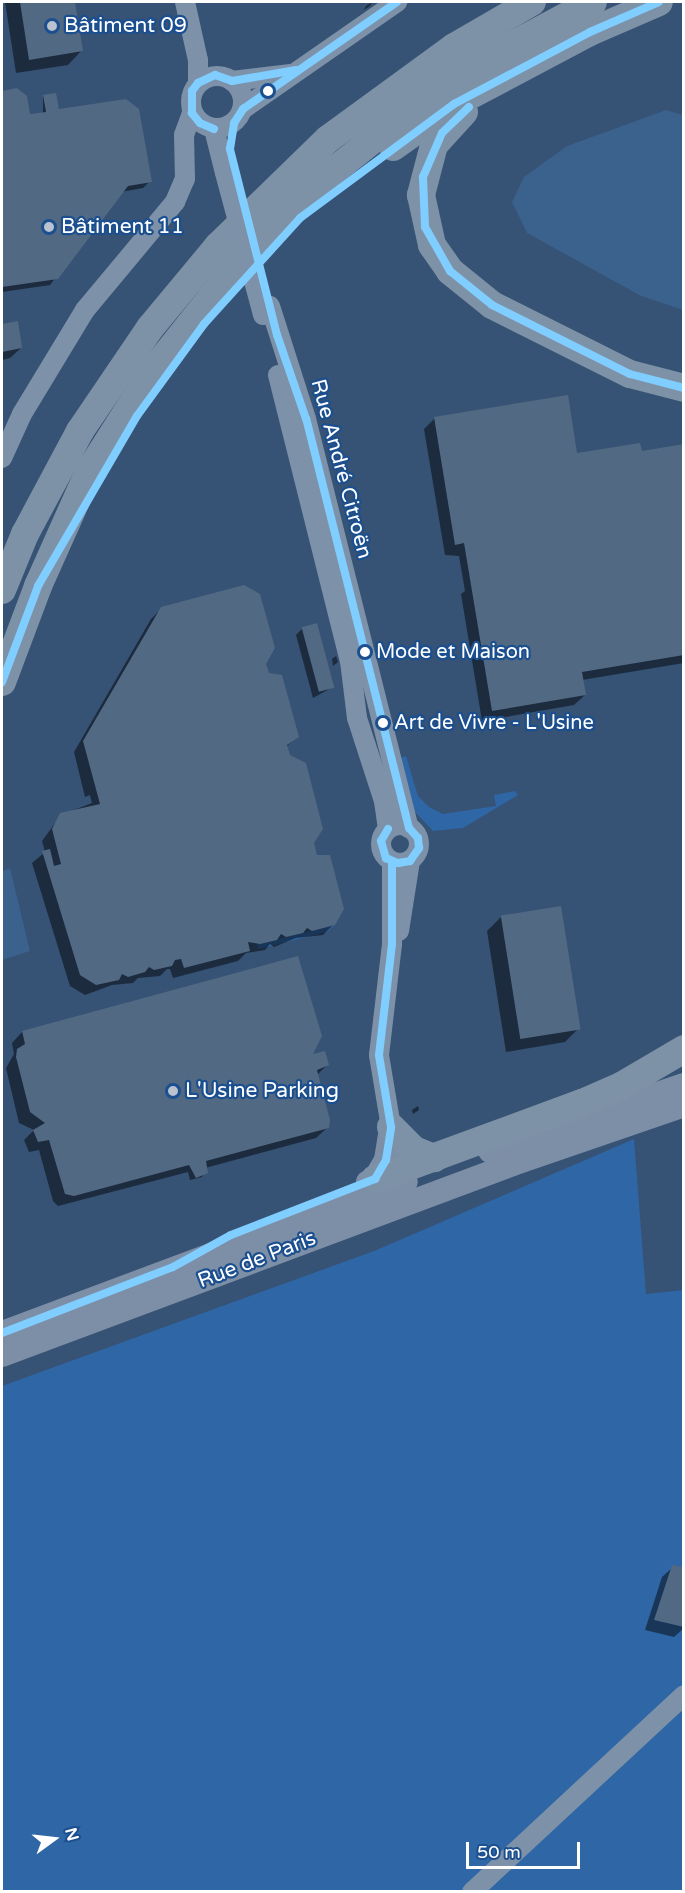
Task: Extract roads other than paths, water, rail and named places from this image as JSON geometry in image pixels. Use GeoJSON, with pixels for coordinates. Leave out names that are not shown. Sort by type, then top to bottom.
{"type":"FeatureCollection","features":[{"type":"Feature","properties":{"kind":"highway"},"geometry":{"type":"LineString","coordinates":[[2,555],[25,508],[185,284],[300,164],[437,59],[532,2]]}},
{"type":"Feature","properties":{"kind":"highway"},"geometry":{"type":"LineString","coordinates":[[2,682],[38,586],[90,470],[122,417],[194,315],[239,262],[330,174],[420,102],[486,59],[593,2]]}},
{"type":"Feature","properties":{"kind":"highway"},"geometry":{"type":"LineString","coordinates":[[38,586],[137,416],[204,324],[300,218],[429,121],[535,61],[659,2]]}},
{"type":"Feature","properties":{"kind":"highway"},"geometry":{"type":"LineString","coordinates":[[535,61],[454,120],[434,145],[421,195],[432,245],[450,272],[492,305],[630,375],[684,388]]}},
{"type":"Feature","properties":{"kind":"highway"},"geometry":{"type":"LineString","coordinates":[[2,590],[26,534],[80,431]]}},
{"type":"Feature","properties":{"kind":"highway"},"geometry":{"type":"LineString","coordinates":[[375,1179],[611,1090],[684,1049]]}},
{"type":"Feature","properties":{"kind":"highway"},"geometry":{"type":"LineString","coordinates":[[391,1126],[414,1150],[434,1158]]}},
{"type":"Feature","properties":{"kind":"main road"},"geometry":{"type":"LineString","coordinates":[[514,1153],[684,1085]]}},
{"type":"Feature","properties":{"kind":"main road"},"geometry":{"type":"LineString","coordinates":[[514,1153],[684,1105]]}},
{"type":"Feature","properties":{"kind":"main road"},"geometry":{"type":"LineString","coordinates":[[2,1333],[173,1267],[231,1235],[375,1179],[386,1160],[391,1126]]}},
{"type":"Feature","properties":{"kind":"main road","name":"Rue de Paris"},"geometry":{"type":"LineString","coordinates":[[173,1267],[514,1153]]}},
{"type":"Feature","properties":{"kind":"main road","name":"Rue de Paris"},"geometry":{"type":"LineString","coordinates":[[2,1355],[514,1153]]}},
{"type":"Feature","properties":{"kind":"street"},"geometry":{"type":"LineString","coordinates":[[185,2],[197,54],[198,83]]}},
{"type":"Feature","properties":{"kind":"street"},"geometry":{"type":"LineString","coordinates":[[186,152],[196,134],[238,116],[290,74],[397,2]]}},
{"type":"Feature","properties":{"kind":"street"},"geometry":{"type":"LineString","coordinates":[[2,458],[22,414],[85,310],[176,202],[185,179],[184,135],[192,113],[192,91],[198,83],[215,75],[232,81],[290,74]]}},
{"type":"Feature","properties":{"kind":"street","name":"Rue André Citroën"},"geometry":{"type":"LineString","coordinates":[[229,168],[241,92],[232,81]]}},
{"type":"Feature","properties":{"kind":"street"},"geometry":{"type":"LineString","coordinates":[[192,113],[211,128]]}},
{"type":"Feature","properties":{"kind":"street","name":"Rue André Citroën"},"geometry":{"type":"LineString","coordinates":[[211,128],[229,168],[266,311],[350,661],[357,718],[384,801],[388,829],[381,846],[401,861],[419,843],[409,828],[306,419],[266,311]]}},
{"type":"Feature","properties":{"kind":"street"},"geometry":{"type":"LineString","coordinates":[[388,829],[409,828]]}},
{"type":"Feature","properties":{"kind":"street"},"geometry":{"type":"LineString","coordinates":[[391,1126],[379,1055],[401,861]]}},
{"type":"Feature","properties":{"kind":"street"},"geometry":{"type":"LineString","coordinates":[[471,1892],[684,1695]]}},
{"type":"Feature","properties":{"kind":"place","name":"Bâtiment 09"},"geometry":{"type":"Point","coordinates":[52,26]}},
{"type":"Feature","properties":{"kind":"place","name":"Bâtiment 11"},"geometry":{"type":"Point","coordinates":[49,227]}},
{"type":"Feature","properties":{"kind":"place","name":"Mode et Maison"},"geometry":{"type":"Point","coordinates":[365,652]}},
{"type":"Feature","properties":{"kind":"place","name":"Art de Vivre - L'Usine"},"geometry":{"type":"Point","coordinates":[383,723]}},
{"type":"Feature","properties":{"kind":"place","name":"L'Usine Parking"},"geometry":{"type":"Point","coordinates":[173,1091]}}]}
